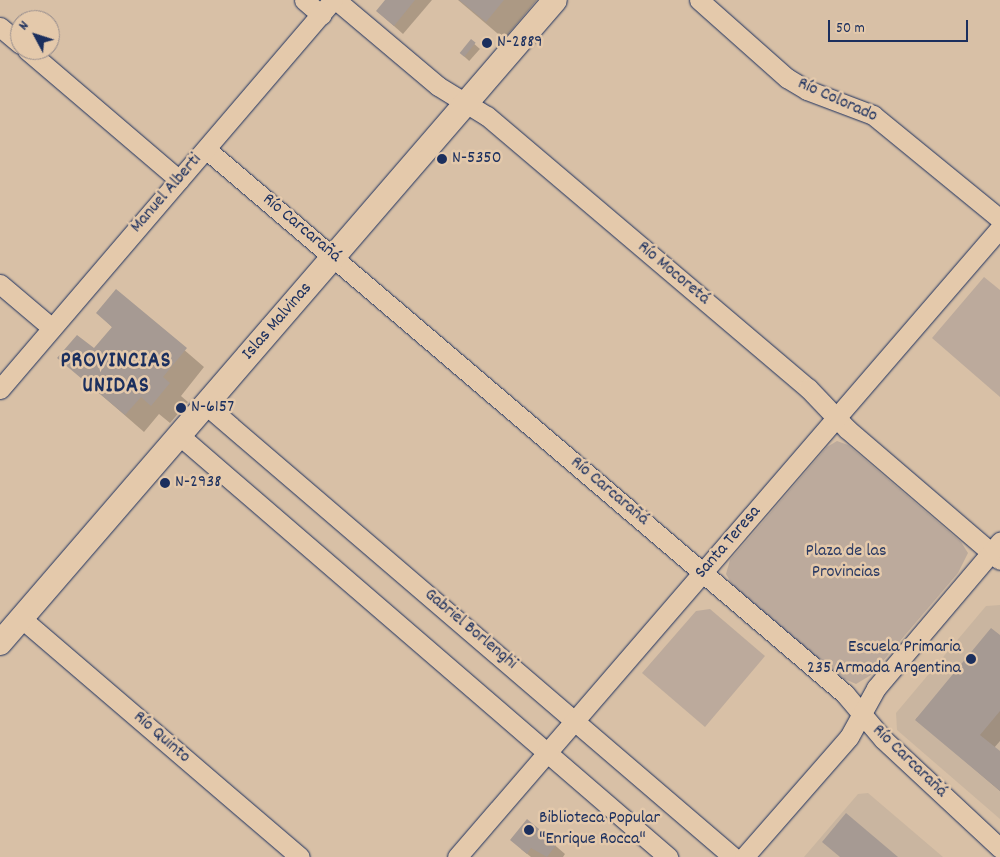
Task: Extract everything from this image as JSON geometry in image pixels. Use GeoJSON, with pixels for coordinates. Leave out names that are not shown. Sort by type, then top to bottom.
{"type":"FeatureCollection","features":[{"type":"Feature","properties":{"kind":"main road","name":"Islas Malvinas"},"geometry":{"type":"LineString","coordinates":[[0,643],[555,0]]}},
{"type":"Feature","properties":{"kind":"street"},"geometry":{"type":"LineString","coordinates":[[304,0],[321,15]]}},
{"type":"Feature","properties":{"kind":"street","name":"Manuel Alberti"},"geometry":{"type":"LineString","coordinates":[[0,389],[334,0]]}},
{"type":"Feature","properties":{"kind":"street","name":"Río Mocoretá"},"geometry":{"type":"LineString","coordinates":[[334,0],[433,82],[494,122],[808,388],[836,418],[997,552]]}},
{"type":"Feature","properties":{"kind":"street","name":"Río Colorado"},"geometry":{"type":"LineString","coordinates":[[699,0],[787,78],[812,92],[873,115],[1000,219]]}},
{"type":"Feature","properties":{"kind":"street"},"geometry":{"type":"LineString","coordinates":[[0,27],[10,36]]}},
{"type":"Feature","properties":{"kind":"street"},"geometry":{"type":"LineString","coordinates":[[39,60],[178,180]]}},
{"type":"Feature","properties":{"kind":"street","name":"Río Carcarañá"},"geometry":{"type":"LineString","coordinates":[[206,149],[845,694],[883,739],[1000,848]]}},
{"type":"Feature","properties":{"kind":"street","name":"Santa Teresa"},"geometry":{"type":"LineString","coordinates":[[457,857],[1000,228]]}},
{"type":"Feature","properties":{"kind":"street"},"geometry":{"type":"LineString","coordinates":[[0,284],[52,328]]}},
{"type":"Feature","properties":{"kind":"street","name":"Gabriel Borlenghi"},"geometry":{"type":"LineString","coordinates":[[206,405],[576,720],[733,857]]}},
{"type":"Feature","properties":{"kind":"street"},"geometry":{"type":"LineString","coordinates":[[180,436],[668,857]]}},
{"type":"Feature","properties":{"kind":"street"},"geometry":{"type":"LineString","coordinates":[[744,857],[849,737],[876,688],[997,552]]}},
{"type":"Feature","properties":{"kind":"street","name":"Río Quinto"},"geometry":{"type":"LineString","coordinates":[[21,618],[300,857]]}},
{"type":"Feature","properties":{"kind":"shaded area","name":"Escuela Primaria 235 Armada Argentina"},"geometry":{"type":"Polygon","coordinates":[[[1000,605],[1000,819],[897,730],[896,713],[986,606],[1000,605]]]}},
{"type":"Feature","properties":{"kind":"shaded area"},"geometry":{"type":"Polygon","coordinates":[[[868,793],[943,857],[804,857],[858,794],[868,793]]]}},
{"type":"Feature","properties":{"kind":"green space"},"geometry":{"type":"Polygon","coordinates":[[[984,277],[1000,290],[1000,397],[932,338],[984,277]]]}},
{"type":"Feature","properties":{"kind":"green space","name":"Plaza de las Provincias"},"geometry":{"type":"Polygon","coordinates":[[[837,441],[848,445],[961,542],[968,553],[958,573],[871,675],[856,684],[840,677],[733,586],[726,574],[730,560],[827,447],[837,441]]]}},
{"type":"Feature","properties":{"kind":"green space"},"geometry":{"type":"Polygon","coordinates":[[[710,609],[765,656],[705,727],[642,673],[696,611],[710,609]]]}},
{"type":"Feature","properties":{"kind":"building"},"geometry":{"type":"Polygon","coordinates":[[[385,0],[415,0],[394,26],[376,11],[385,0]]]}},
{"type":"Feature","properties":{"kind":"building"},"geometry":{"type":"Polygon","coordinates":[[[459,0],[504,0],[486,22],[459,0]]]}},
{"type":"Feature","properties":{"kind":"building"},"geometry":{"type":"Polygon","coordinates":[[[471,39],[476,43],[464,57],[460,53],[471,39]]]}},
{"type":"Feature","properties":{"kind":"building"},"geometry":{"type":"Polygon","coordinates":[[[116,289],[187,348],[163,377],[170,383],[151,406],[141,397],[125,415],[57,358],[77,335],[94,348],[112,327],[96,313],[116,289]]]}},
{"type":"Feature","properties":{"kind":"building"},"geometry":{"type":"Polygon","coordinates":[[[991,628],[1000,635],[1000,711],[980,735],[1000,751],[1000,791],[915,720],[991,628]]]}},
{"type":"Feature","properties":{"kind":"building"},"geometry":{"type":"Polygon","coordinates":[[[846,813],[898,857],[840,857],[822,842],[846,813]]]}},
{"type":"Feature","properties":{"kind":"building","name":"Biblioteca Popular \"Enrique Rocca\""},"geometry":{"type":"Polygon","coordinates":[[[527,819],[557,844],[547,857],[531,848],[527,854],[510,840],[527,819]]]}},
{"type":"Feature","properties":{"kind":"place","name":"N-2889"},"geometry":{"type":"Point","coordinates":[487,43]}},
{"type":"Feature","properties":{"kind":"place","name":"N-5350"},"geometry":{"type":"Point","coordinates":[442,159]}},
{"type":"Feature","properties":{"kind":"place","name":"N-6157"},"geometry":{"type":"Point","coordinates":[181,408]}},
{"type":"Feature","properties":{"kind":"place","name":"N-2938"},"geometry":{"type":"Point","coordinates":[165,483]}},
{"type":"Feature","properties":{"kind":"place","name":"Escuela Primaria 235 Armada Argentina"},"geometry":{"type":"Point","coordinates":[971,659]}},
{"type":"Feature","properties":{"kind":"place","name":"Biblioteca Popular \"Enrique Rocca\""},"geometry":{"type":"Point","coordinates":[529,830]}},
{"type":"Feature","properties":{"kind":"district","name":"PROVINCIAS UNIDAS"},"geometry":{"type":"Point","coordinates":[116,374]}}]}
